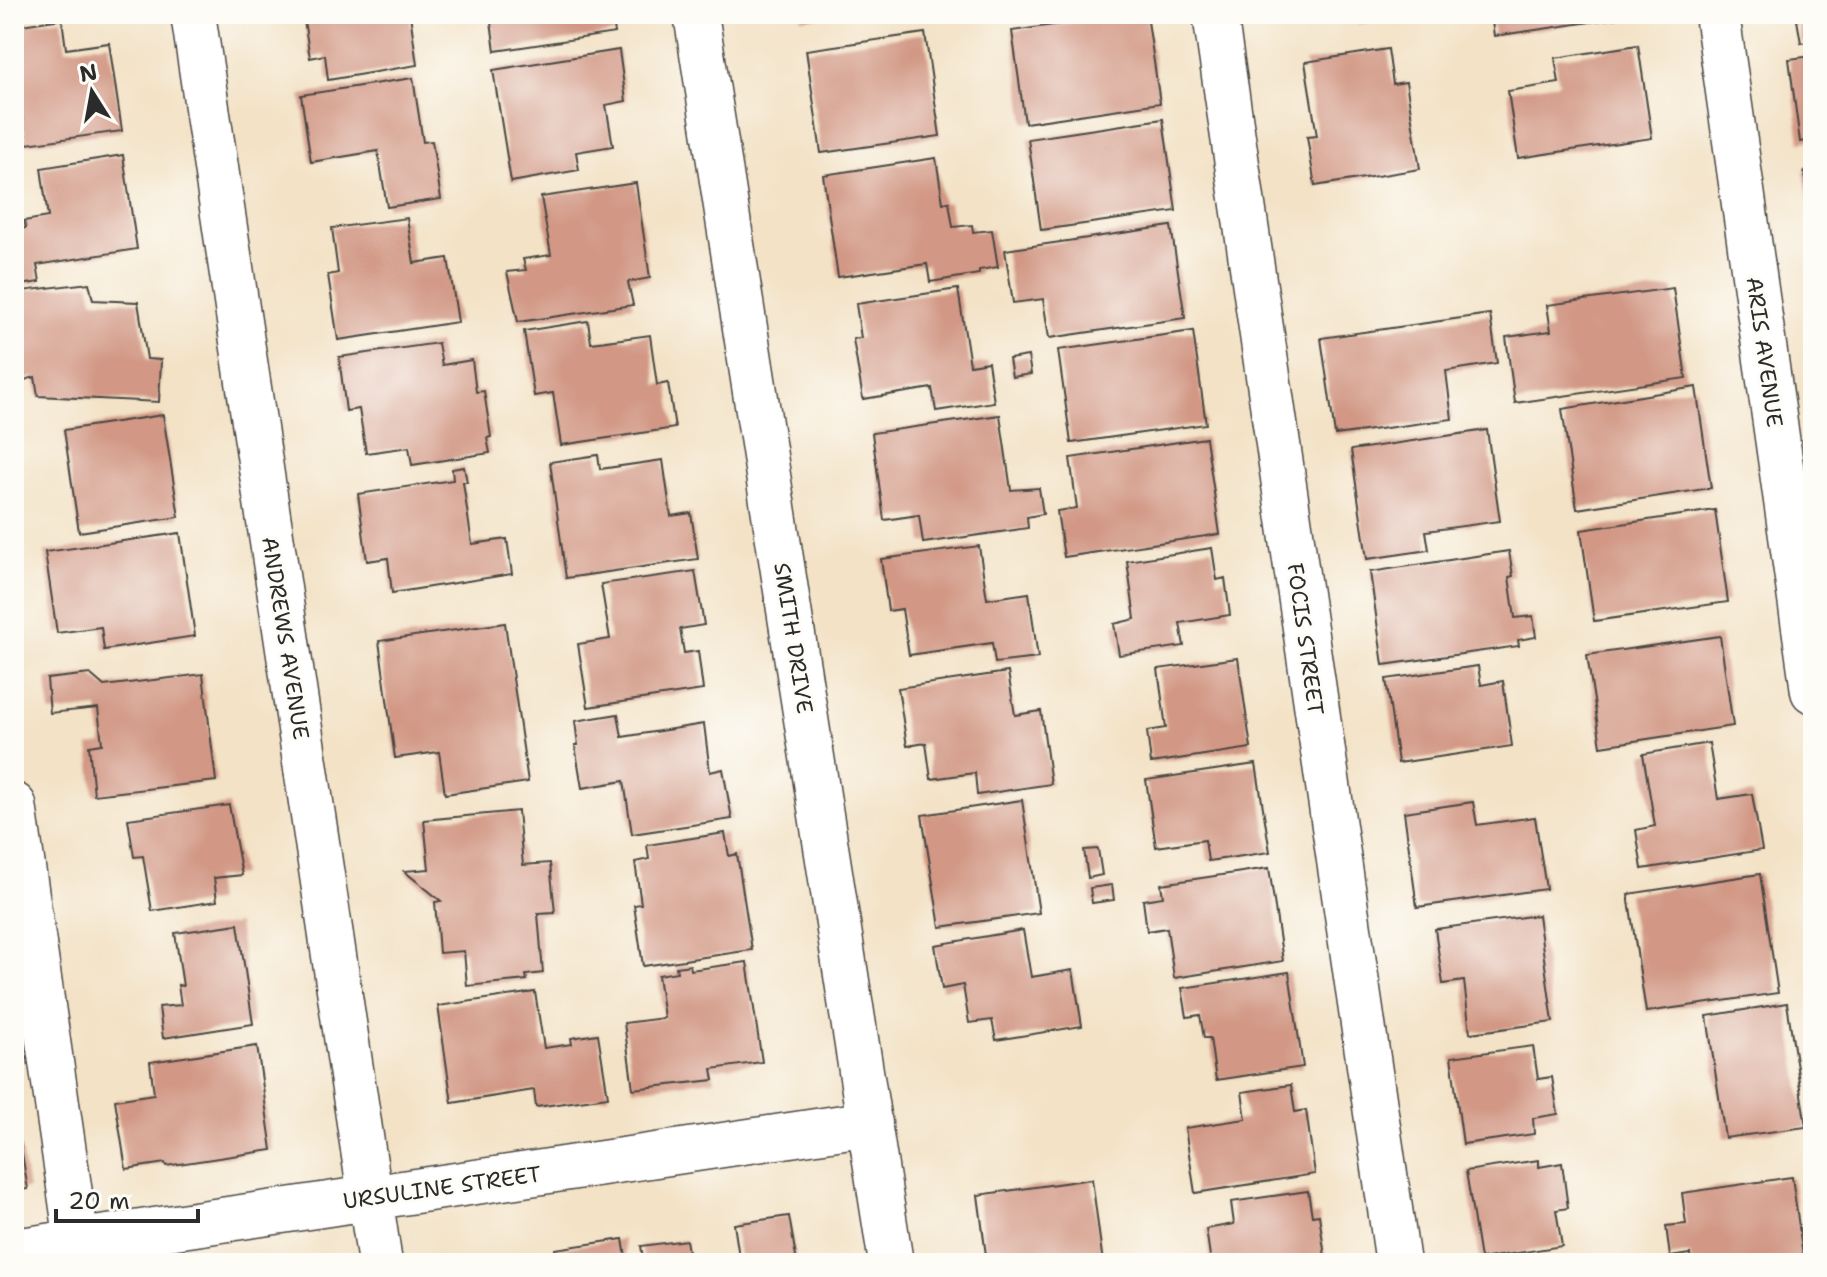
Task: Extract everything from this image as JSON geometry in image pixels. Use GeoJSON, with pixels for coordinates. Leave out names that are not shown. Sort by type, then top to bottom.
{"type":"FeatureCollection","features":[{"type":"Feature","properties":{"kind":"street","name":"ANDREWS AVENUE"},"geometry":{"type":"LineString","coordinates":[[193,14],[380,1263]]}},
{"type":"Feature","properties":{"kind":"street","name":"SMITH DRIVE"},"geometry":{"type":"LineString","coordinates":[[696,14],[891,1263]]}},
{"type":"Feature","properties":{"kind":"street","name":"FOCIS STREET"},"geometry":{"type":"LineString","coordinates":[[1215,14],[1398,1263]]}},
{"type":"Feature","properties":{"kind":"street","name":"ARIS AVENUE"},"geometry":{"type":"LineString","coordinates":[[1717,14],[1813,691]]}},
{"type":"Feature","properties":{"kind":"street"},"geometry":{"type":"LineString","coordinates":[[14,805],[78,1252]]}},
{"type":"Feature","properties":{"kind":"street","name":"URSULINE STREET"},"geometry":{"type":"LineString","coordinates":[[14,1251],[78,1252],[370,1198],[870,1123]]}},
{"type":"Feature","properties":{"kind":"building"},"geometry":{"type":"Polygon","coordinates":[[[303,14],[410,14],[417,65],[328,80],[325,55],[310,58],[303,14]]]}},
{"type":"Feature","properties":{"kind":"building"},"geometry":{"type":"Polygon","coordinates":[[[490,14],[612,14],[615,33],[495,51],[490,14]]]}},
{"type":"Feature","properties":{"kind":"building"},"geometry":{"type":"Polygon","coordinates":[[[801,14],[826,14],[826,16],[802,19],[801,14]]]}},
{"type":"Feature","properties":{"kind":"building"},"geometry":{"type":"Polygon","coordinates":[[[903,14],[923,14],[924,16],[904,19],[903,14]]]}},
{"type":"Feature","properties":{"kind":"building"},"geometry":{"type":"Polygon","coordinates":[[[1147,14],[1160,103],[1025,123],[1012,31],[1147,14]]]}},
{"type":"Feature","properties":{"kind":"building"},"geometry":{"type":"Polygon","coordinates":[[[1356,14],[1409,14],[1409,16],[1358,24],[1356,14]]]}},
{"type":"Feature","properties":{"kind":"building"},"geometry":{"type":"Polygon","coordinates":[[[1491,14],[1630,14],[1631,16],[1494,36],[1491,14]]]}},
{"type":"Feature","properties":{"kind":"building"},"geometry":{"type":"Polygon","coordinates":[[[1796,14],[1813,14],[1813,41],[1801,43],[1796,14]]]}},
{"type":"Feature","properties":{"kind":"building"},"geometry":{"type":"Polygon","coordinates":[[[62,19],[66,49],[109,43],[122,131],[27,144],[23,120],[14,121],[14,26],[62,19]]]}},
{"type":"Feature","properties":{"kind":"building"},"geometry":{"type":"Polygon","coordinates":[[[925,33],[940,136],[821,153],[806,50],[925,33]]]}},
{"type":"Feature","properties":{"kind":"building"},"geometry":{"type":"Polygon","coordinates":[[[1638,45],[1652,138],[1518,158],[1508,91],[1559,83],[1555,58],[1638,45]]]}},
{"type":"Feature","properties":{"kind":"building"},"geometry":{"type":"Polygon","coordinates":[[[1388,49],[1393,84],[1406,82],[1420,169],[1315,186],[1307,137],[1317,136],[1305,62],[1388,49]]]}},
{"type":"Feature","properties":{"kind":"building"},"geometry":{"type":"Polygon","coordinates":[[[619,50],[626,101],[606,105],[613,146],[576,152],[579,170],[511,182],[493,70],[619,50]]]}},
{"type":"Feature","properties":{"kind":"building"},"geometry":{"type":"Polygon","coordinates":[[[1813,56],[1813,140],[1800,142],[1789,59],[1813,56]]]}},
{"type":"Feature","properties":{"kind":"building"},"geometry":{"type":"Polygon","coordinates":[[[413,78],[423,142],[432,141],[441,199],[387,207],[378,151],[311,162],[301,95],[413,78]]]}},
{"type":"Feature","properties":{"kind":"building"},"geometry":{"type":"Polygon","coordinates":[[[1163,119],[1176,211],[1041,230],[1028,139],[1163,119]]]}},
{"type":"Feature","properties":{"kind":"building"},"geometry":{"type":"Polygon","coordinates":[[[123,155],[137,249],[37,265],[40,282],[14,286],[14,230],[26,228],[24,221],[48,217],[41,168],[123,155]]]}},
{"type":"Feature","properties":{"kind":"building"},"geometry":{"type":"Polygon","coordinates":[[[936,158],[943,203],[949,202],[953,227],[972,225],[973,232],[992,230],[998,267],[979,270],[979,274],[930,282],[927,264],[838,277],[823,175],[936,158]]]}},
{"type":"Feature","properties":{"kind":"building"},"geometry":{"type":"Polygon","coordinates":[[[1813,170],[1813,221],[1811,221],[1804,171],[1813,170]]]}},
{"type":"Feature","properties":{"kind":"building"},"geometry":{"type":"Polygon","coordinates":[[[636,183],[650,278],[628,282],[633,305],[518,322],[507,272],[526,270],[523,259],[551,255],[541,197],[636,183]]]}},
{"type":"Feature","properties":{"kind":"building"},"geometry":{"type":"Polygon","coordinates":[[[407,218],[414,263],[448,258],[458,322],[338,340],[328,275],[338,273],[332,228],[407,218]]]}},
{"type":"Feature","properties":{"kind":"building"},"geometry":{"type":"Polygon","coordinates":[[[1171,226],[1185,318],[1049,338],[1043,299],[1013,303],[1005,250],[1171,226]]]}},
{"type":"Feature","properties":{"kind":"building"},"geometry":{"type":"Polygon","coordinates":[[[89,283],[93,300],[138,302],[147,359],[161,360],[159,402],[38,396],[35,377],[21,381],[14,348],[14,322],[25,320],[21,291],[89,283]]]}},
{"type":"Feature","properties":{"kind":"building"},"geometry":{"type":"Polygon","coordinates":[[[1673,288],[1686,378],[1515,403],[1506,337],[1551,331],[1547,305],[1673,288]]]}},
{"type":"Feature","properties":{"kind":"building"},"geometry":{"type":"Polygon","coordinates":[[[958,289],[970,365],[988,362],[994,402],[936,411],[932,388],[863,399],[853,339],[861,338],[856,304],[958,289]]]}},
{"type":"Feature","properties":{"kind":"building"},"geometry":{"type":"Polygon","coordinates":[[[1490,314],[1497,363],[1446,371],[1452,419],[1335,435],[1321,338],[1490,314]]]}},
{"type":"Feature","properties":{"kind":"building"},"geometry":{"type":"Polygon","coordinates":[[[588,321],[591,343],[650,335],[657,385],[668,383],[675,428],[561,445],[553,393],[534,396],[524,331],[588,321]]]}},
{"type":"Feature","properties":{"kind":"building"},"geometry":{"type":"Polygon","coordinates":[[[1193,331],[1206,424],[1071,443],[1058,350],[1193,331]]]}},
{"type":"Feature","properties":{"kind":"building"},"geometry":{"type":"Polygon","coordinates":[[[438,343],[442,365],[472,360],[476,392],[484,391],[491,437],[487,438],[490,453],[412,465],[409,447],[366,453],[359,409],[346,411],[339,357],[438,343]]]}},
{"type":"Feature","properties":{"kind":"building"},"geometry":{"type":"Polygon","coordinates":[[[1028,356],[1031,374],[1012,377],[1009,359],[1028,356]]]}},
{"type":"Feature","properties":{"kind":"building"},"geometry":{"type":"Polygon","coordinates":[[[1696,387],[1711,488],[1577,509],[1562,409],[1696,387]]]}},
{"type":"Feature","properties":{"kind":"building"},"geometry":{"type":"Polygon","coordinates":[[[163,415],[179,517],[79,532],[64,430],[163,415]]]}},
{"type":"Feature","properties":{"kind":"building"},"geometry":{"type":"Polygon","coordinates":[[[1000,415],[1011,490],[1039,488],[1043,514],[1027,517],[1028,528],[923,543],[919,515],[884,520],[872,433],[1000,415]]]}},
{"type":"Feature","properties":{"kind":"building"},"geometry":{"type":"Polygon","coordinates":[[[1487,430],[1500,521],[1426,531],[1429,550],[1367,559],[1351,450],[1487,430]]]}},
{"type":"Feature","properties":{"kind":"building"},"geometry":{"type":"Polygon","coordinates":[[[1206,438],[1220,534],[1064,557],[1057,511],[1077,508],[1070,458],[1206,438]]]}},
{"type":"Feature","properties":{"kind":"building"},"geometry":{"type":"Polygon","coordinates":[[[598,455],[600,469],[663,460],[671,516],[691,513],[698,559],[566,578],[550,462],[598,455]]]}},
{"type":"Feature","properties":{"kind":"building"},"geometry":{"type":"Polygon","coordinates":[[[464,467],[467,482],[463,482],[472,544],[507,539],[512,574],[392,593],[388,558],[367,561],[358,494],[453,480],[452,469],[464,467]]]}},
{"type":"Feature","properties":{"kind":"building"},"geometry":{"type":"Polygon","coordinates":[[[1715,510],[1728,602],[1594,621],[1581,530],[1715,510]]]}},
{"type":"Feature","properties":{"kind":"building"},"geometry":{"type":"Polygon","coordinates":[[[180,533],[195,636],[104,650],[101,627],[57,633],[45,552],[180,533]]]}},
{"type":"Feature","properties":{"kind":"building"},"geometry":{"type":"Polygon","coordinates":[[[979,546],[987,599],[1029,593],[1038,658],[995,663],[992,643],[909,655],[902,609],[888,611],[881,559],[979,546]]]}},
{"type":"Feature","properties":{"kind":"building"},"geometry":{"type":"Polygon","coordinates":[[[1212,548],[1217,580],[1225,578],[1230,615],[1180,623],[1184,646],[1119,655],[1114,624],[1135,619],[1127,561],[1212,548]]]}},
{"type":"Feature","properties":{"kind":"building"},"geometry":{"type":"Polygon","coordinates":[[[1509,551],[1515,618],[1533,616],[1536,637],[1518,640],[1519,646],[1383,665],[1370,572],[1509,551]]]}},
{"type":"Feature","properties":{"kind":"building"},"geometry":{"type":"Polygon","coordinates":[[[695,571],[704,625],[680,629],[684,653],[698,651],[703,690],[588,707],[578,644],[610,639],[601,584],[695,571]]]}},
{"type":"Feature","properties":{"kind":"building"},"geometry":{"type":"Polygon","coordinates":[[[505,623],[528,782],[445,794],[439,752],[395,758],[379,641],[505,623]]]}},
{"type":"Feature","properties":{"kind":"building"},"geometry":{"type":"Polygon","coordinates":[[[1720,636],[1733,726],[1601,746],[1587,655],[1720,636]]]}},
{"type":"Feature","properties":{"kind":"building"},"geometry":{"type":"Polygon","coordinates":[[[1238,658],[1251,748],[1151,763],[1147,731],[1166,728],[1158,669],[1238,658]]]}},
{"type":"Feature","properties":{"kind":"building"},"geometry":{"type":"Polygon","coordinates":[[[1478,666],[1481,685],[1503,681],[1512,746],[1398,763],[1386,679],[1478,666]]]}},
{"type":"Feature","properties":{"kind":"building"},"geometry":{"type":"Polygon","coordinates":[[[1008,672],[1015,715],[1041,711],[1051,784],[977,795],[975,773],[931,779],[926,743],[907,746],[898,688],[1008,672]]]}},
{"type":"Feature","properties":{"kind":"building"},"geometry":{"type":"Polygon","coordinates":[[[90,674],[104,686],[203,674],[216,781],[94,795],[89,746],[102,744],[98,708],[50,713],[47,679],[90,674]]]}},
{"type":"Feature","properties":{"kind":"building"},"geometry":{"type":"Polygon","coordinates":[[[618,714],[622,737],[704,724],[710,772],[723,769],[732,819],[632,834],[624,781],[582,788],[575,745],[578,745],[575,721],[618,714]]]}},
{"type":"Feature","properties":{"kind":"building"},"geometry":{"type":"Polygon","coordinates":[[[1709,743],[1718,799],[1752,794],[1762,850],[1642,869],[1636,830],[1655,826],[1643,754],[1709,743]]]}},
{"type":"Feature","properties":{"kind":"building"},"geometry":{"type":"Polygon","coordinates":[[[1256,764],[1270,852],[1208,861],[1205,840],[1156,847],[1146,780],[1256,764]]]}},
{"type":"Feature","properties":{"kind":"building"},"geometry":{"type":"Polygon","coordinates":[[[1022,800],[1039,913],[940,927],[922,815],[1022,800]]]}},
{"type":"Feature","properties":{"kind":"building"},"geometry":{"type":"Polygon","coordinates":[[[1473,802],[1477,825],[1535,817],[1546,889],[1417,907],[1404,812],[1473,802]]]}},
{"type":"Feature","properties":{"kind":"building"},"geometry":{"type":"Polygon","coordinates":[[[229,805],[242,875],[214,878],[217,901],[152,911],[143,856],[134,857],[128,819],[229,805]]]}},
{"type":"Feature","properties":{"kind":"building"},"geometry":{"type":"Polygon","coordinates":[[[518,811],[523,865],[550,863],[555,913],[538,914],[543,973],[526,975],[527,980],[467,986],[464,951],[439,953],[435,902],[441,901],[404,871],[429,869],[424,820],[518,811]]]}},
{"type":"Feature","properties":{"kind":"building"},"geometry":{"type":"Polygon","coordinates":[[[725,833],[729,856],[737,854],[752,950],[643,966],[634,905],[641,904],[635,862],[649,859],[647,845],[725,833]]]}},
{"type":"Feature","properties":{"kind":"building"},"geometry":{"type":"Polygon","coordinates":[[[1098,849],[1102,875],[1088,878],[1084,850],[1098,849]]]}},
{"type":"Feature","properties":{"kind":"building"},"geometry":{"type":"Polygon","coordinates":[[[1269,868],[1283,961],[1174,978],[1167,928],[1147,931],[1143,900],[1163,897],[1161,884],[1269,868]]]}},
{"type":"Feature","properties":{"kind":"building"},"geometry":{"type":"Polygon","coordinates":[[[1760,874],[1778,993],[1646,1012],[1628,894],[1760,874]]]}},
{"type":"Feature","properties":{"kind":"building"},"geometry":{"type":"Polygon","coordinates":[[[1112,885],[1114,900],[1092,903],[1090,888],[1112,885]]]}},
{"type":"Feature","properties":{"kind":"building"},"geometry":{"type":"Polygon","coordinates":[[[1538,915],[1553,1022],[1470,1033],[1464,981],[1443,984],[1435,929],[1538,915]]]}},
{"type":"Feature","properties":{"kind":"building"},"geometry":{"type":"Polygon","coordinates":[[[238,924],[253,1024],[163,1038],[159,1007],[181,1005],[178,985],[183,986],[175,933],[238,924]]]}},
{"type":"Feature","properties":{"kind":"building"},"geometry":{"type":"Polygon","coordinates":[[[1023,930],[1031,977],[1073,970],[1082,1026],[996,1040],[992,1020],[969,1023],[963,985],[942,989],[935,945],[1023,930]]]}},
{"type":"Feature","properties":{"kind":"building"},"geometry":{"type":"Polygon","coordinates":[[[747,962],[762,1062],[712,1069],[714,1080],[633,1089],[624,1023],[664,1018],[658,975],[677,972],[676,967],[690,965],[691,970],[747,962]]]}},
{"type":"Feature","properties":{"kind":"building"},"geometry":{"type":"Polygon","coordinates":[[[1289,972],[1303,1067],[1216,1080],[1210,1038],[1204,1038],[1200,1015],[1187,1017],[1182,988],[1289,972]]]}},
{"type":"Feature","properties":{"kind":"building"},"geometry":{"type":"Polygon","coordinates":[[[535,992],[544,1048],[572,1044],[571,1038],[598,1034],[608,1097],[536,1107],[534,1090],[452,1103],[438,1006],[535,992]]]}},
{"type":"Feature","properties":{"kind":"building"},"geometry":{"type":"Polygon","coordinates":[[[1787,1003],[1806,1127],[1725,1138],[1707,1016],[1787,1003]]]}},
{"type":"Feature","properties":{"kind":"building"},"geometry":{"type":"Polygon","coordinates":[[[257,1046],[272,1150],[126,1169],[115,1100],[154,1094],[150,1062],[257,1046]]]}},
{"type":"Feature","properties":{"kind":"building"},"geometry":{"type":"Polygon","coordinates":[[[1533,1046],[1538,1079],[1552,1077],[1558,1114],[1533,1118],[1534,1134],[1463,1144],[1451,1057],[1533,1046]]]}},
{"type":"Feature","properties":{"kind":"building"},"geometry":{"type":"Polygon","coordinates":[[[1291,1085],[1295,1112],[1306,1110],[1315,1174],[1195,1193],[1185,1128],[1246,1119],[1242,1092],[1291,1085]]]}},
{"type":"Feature","properties":{"kind":"building"},"geometry":{"type":"Polygon","coordinates":[[[14,1106],[28,1189],[14,1190],[14,1106]]]}},
{"type":"Feature","properties":{"kind":"building"},"geometry":{"type":"Polygon","coordinates":[[[1539,1160],[1539,1167],[1562,1163],[1568,1208],[1556,1210],[1562,1246],[1480,1259],[1466,1171],[1539,1160]]]}},
{"type":"Feature","properties":{"kind":"building"},"geometry":{"type":"Polygon","coordinates":[[[1792,1177],[1804,1263],[1691,1263],[1690,1254],[1670,1257],[1666,1226],[1686,1224],[1682,1193],[1792,1177]]]}},
{"type":"Feature","properties":{"kind":"building"},"geometry":{"type":"Polygon","coordinates":[[[1092,1179],[1103,1263],[987,1263],[978,1195],[1092,1179]]]}},
{"type":"Feature","properties":{"kind":"building"},"geometry":{"type":"Polygon","coordinates":[[[1308,1191],[1312,1216],[1319,1215],[1326,1263],[1211,1263],[1206,1229],[1234,1224],[1231,1202],[1308,1191]]]}},
{"type":"Feature","properties":{"kind":"building"},"geometry":{"type":"Polygon","coordinates":[[[789,1216],[797,1263],[740,1263],[734,1224],[789,1216]]]}},
{"type":"Feature","properties":{"kind":"building"},"geometry":{"type":"Polygon","coordinates":[[[623,1239],[627,1263],[557,1263],[555,1249],[623,1239]]]}},
{"type":"Feature","properties":{"kind":"building"},"geometry":{"type":"Polygon","coordinates":[[[686,1240],[690,1263],[644,1263],[641,1246],[686,1240]]]}}]}
